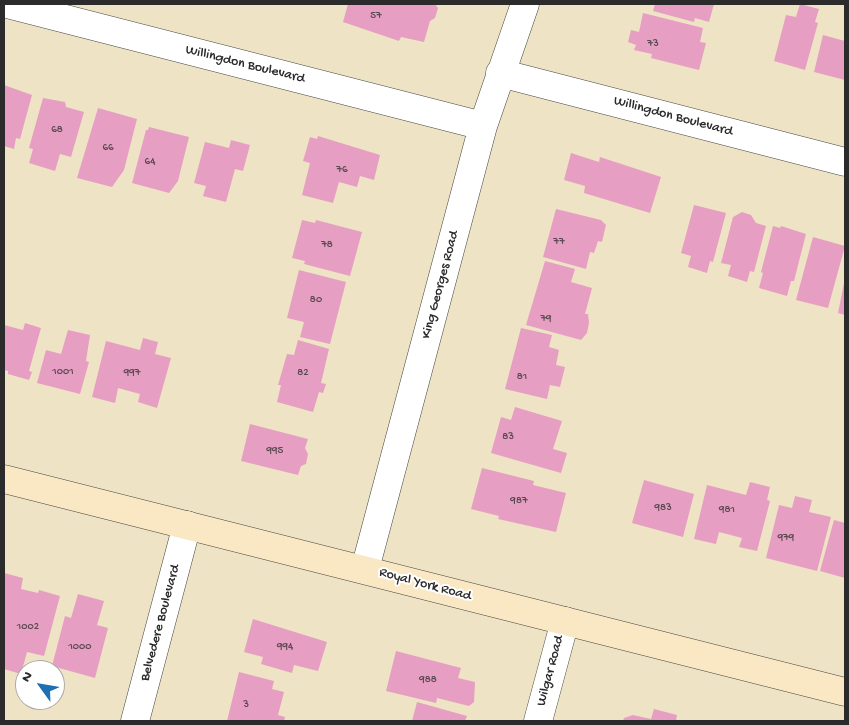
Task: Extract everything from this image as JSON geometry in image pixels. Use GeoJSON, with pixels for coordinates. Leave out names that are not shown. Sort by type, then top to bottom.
{"type":"FeatureCollection","features":[{"type":"Feature","properties":{"kind":"main road","name":"Royal York Road"},"geometry":{"type":"LineString","coordinates":[[4,479],[845,692]]}},
{"type":"Feature","properties":{"kind":"street","name":"Willingdon Boulevard"},"geometry":{"type":"LineString","coordinates":[[7,4],[482,126]]}},
{"type":"Feature","properties":{"kind":"street","name":"King Georges Road"},"geometry":{"type":"LineString","coordinates":[[365,569],[482,126],[525,4]]}},
{"type":"Feature","properties":{"kind":"street","name":"Willingdon Boulevard"},"geometry":{"type":"LineString","coordinates":[[500,73],[845,162]]}},
{"type":"Feature","properties":{"kind":"street","name":"Belvedere Boulevard"},"geometry":{"type":"LineString","coordinates":[[135,721],[187,525]]}},
{"type":"Feature","properties":{"kind":"street","name":"Wilgar Road"},"geometry":{"type":"LineString","coordinates":[[538,721],[565,621]]}},
{"type":"Feature","properties":{"kind":"building"},"geometry":{"type":"Polygon","coordinates":[[[348,4],[435,4],[438,8],[435,18],[430,21],[424,42],[401,37],[399,41],[343,22],[348,4]]]}},
{"type":"Feature","properties":{"kind":"building"},"geometry":{"type":"Polygon","coordinates":[[[655,4],[714,4],[709,22],[695,18],[694,22],[653,11],[655,4]]]}},
{"type":"Feature","properties":{"kind":"building"},"geometry":{"type":"Polygon","coordinates":[[[800,4],[819,9],[815,22],[818,23],[805,70],[774,61],[786,15],[796,17],[800,4]]]}},
{"type":"Feature","properties":{"kind":"building"},"geometry":{"type":"Polygon","coordinates":[[[643,13],[703,28],[700,42],[706,43],[699,70],[651,58],[652,54],[634,50],[636,45],[628,42],[631,30],[639,32],[643,13]]]}},
{"type":"Feature","properties":{"kind":"building"},"geometry":{"type":"Polygon","coordinates":[[[823,35],[845,41],[845,80],[814,72],[823,35]]]}},
{"type":"Feature","properties":{"kind":"building"},"geometry":{"type":"Polygon","coordinates":[[[4,85],[32,95],[20,139],[16,138],[14,149],[4,146],[4,85]]]}},
{"type":"Feature","properties":{"kind":"building"},"geometry":{"type":"Polygon","coordinates":[[[43,98],[65,102],[66,107],[84,112],[71,157],[60,154],[55,171],[29,163],[33,149],[29,148],[43,98]]]}},
{"type":"Feature","properties":{"kind":"building"},"geometry":{"type":"Polygon","coordinates":[[[98,108],[137,119],[124,170],[112,187],[77,178],[98,108]]]}},
{"type":"Feature","properties":{"kind":"building"},"geometry":{"type":"Polygon","coordinates":[[[149,127],[189,137],[178,181],[169,193],[132,183],[146,130],[149,127]]]}},
{"type":"Feature","properties":{"kind":"building"},"geometry":{"type":"Polygon","coordinates":[[[318,136],[380,155],[374,180],[360,176],[357,187],[339,182],[333,203],[302,195],[310,163],[303,161],[310,137],[317,139],[318,136]]]}},
{"type":"Feature","properties":{"kind":"building"},"geometry":{"type":"Polygon","coordinates":[[[231,140],[250,145],[243,171],[235,169],[226,202],[203,196],[206,186],[194,183],[205,142],[229,148],[231,140]]]}},
{"type":"Feature","properties":{"kind":"building"},"geometry":{"type":"Polygon","coordinates":[[[571,153],[599,162],[600,157],[661,177],[650,213],[584,193],[585,186],[564,180],[571,153]]]}},
{"type":"Feature","properties":{"kind":"building"},"geometry":{"type":"Polygon","coordinates":[[[694,205],[726,213],[713,262],[710,261],[707,273],[688,267],[691,256],[681,253],[694,205]]]}},
{"type":"Feature","properties":{"kind":"building"},"geometry":{"type":"Polygon","coordinates":[[[556,209],[601,220],[606,225],[602,242],[598,241],[594,253],[590,252],[586,269],[543,257],[556,209]]]}},
{"type":"Feature","properties":{"kind":"building"},"geometry":{"type":"Polygon","coordinates":[[[742,212],[751,215],[756,223],[766,226],[754,272],[750,271],[747,282],[728,276],[731,265],[721,263],[733,217],[742,212]]]}},
{"type":"Feature","properties":{"kind":"building"},"geometry":{"type":"Polygon","coordinates":[[[302,220],[315,223],[316,220],[362,232],[350,276],[304,264],[305,261],[292,258],[302,220]]]}},
{"type":"Feature","properties":{"kind":"building"},"geometry":{"type":"Polygon","coordinates":[[[773,226],[780,228],[781,226],[806,234],[794,281],[791,281],[787,296],[759,288],[763,273],[761,272],[773,226]]]}},
{"type":"Feature","properties":{"kind":"building"},"geometry":{"type":"Polygon","coordinates":[[[813,237],[845,246],[828,308],[796,300],[813,237]]]}},
{"type":"Feature","properties":{"kind":"building"},"geometry":{"type":"Polygon","coordinates":[[[545,261],[575,269],[571,282],[592,288],[585,314],[588,314],[589,323],[587,333],[581,340],[526,325],[545,261]]]}},
{"type":"Feature","properties":{"kind":"building"},"geometry":{"type":"Polygon","coordinates":[[[299,270],[346,282],[330,344],[300,337],[304,322],[287,318],[299,270]]]}},
{"type":"Feature","properties":{"kind":"building"},"geometry":{"type":"Polygon","coordinates":[[[845,278],[845,315],[838,313],[845,278]]]}},
{"type":"Feature","properties":{"kind":"building"},"geometry":{"type":"Polygon","coordinates":[[[25,323],[41,328],[29,371],[32,372],[29,380],[8,374],[8,371],[4,370],[4,325],[23,330],[25,323]]]}},
{"type":"Feature","properties":{"kind":"building"},"geometry":{"type":"Polygon","coordinates":[[[521,328],[552,335],[549,347],[559,350],[556,365],[565,367],[560,387],[550,385],[547,399],[505,389],[521,328]]]}},
{"type":"Feature","properties":{"kind":"building"},"geometry":{"type":"Polygon","coordinates":[[[68,330],[90,335],[86,361],[89,362],[80,394],[37,383],[46,350],[61,354],[68,330]]]}},
{"type":"Feature","properties":{"kind":"building"},"geometry":{"type":"Polygon","coordinates":[[[143,338],[158,342],[155,354],[171,358],[157,408],[138,402],[140,394],[118,388],[115,403],[92,397],[106,341],[140,350],[143,338]]]}},
{"type":"Feature","properties":{"kind":"building"},"geometry":{"type":"Polygon","coordinates":[[[298,340],[329,349],[321,383],[326,384],[323,393],[319,392],[313,412],[277,402],[281,385],[278,385],[287,354],[294,355],[298,340]]]}},
{"type":"Feature","properties":{"kind":"building"},"geometry":{"type":"Polygon","coordinates":[[[515,407],[562,421],[553,449],[567,453],[561,473],[491,453],[501,417],[511,420],[515,407]]]}},
{"type":"Feature","properties":{"kind":"building"},"geometry":{"type":"Polygon","coordinates":[[[250,424],[308,439],[305,448],[308,454],[306,464],[301,466],[298,475],[241,461],[250,424]]]}},
{"type":"Feature","properties":{"kind":"building"},"geometry":{"type":"Polygon","coordinates":[[[482,468],[534,481],[533,485],[566,493],[556,532],[498,519],[499,516],[471,509],[482,468]]]}},
{"type":"Feature","properties":{"kind":"building"},"geometry":{"type":"Polygon","coordinates":[[[644,480],[694,494],[683,537],[632,523],[644,480]]]}},
{"type":"Feature","properties":{"kind":"building"},"geometry":{"type":"Polygon","coordinates":[[[750,482],[770,487],[767,500],[770,501],[757,551],[739,547],[742,538],[719,532],[716,544],[694,539],[707,485],[746,495],[750,482]]]}},
{"type":"Feature","properties":{"kind":"building"},"geometry":{"type":"Polygon","coordinates":[[[795,496],[812,500],[809,512],[831,517],[817,571],[766,558],[779,505],[792,508],[795,496]]]}},
{"type":"Feature","properties":{"kind":"building"},"geometry":{"type":"Polygon","coordinates":[[[834,520],[845,523],[845,578],[820,571],[834,520]]]}},
{"type":"Feature","properties":{"kind":"building"},"geometry":{"type":"Polygon","coordinates":[[[4,573],[23,578],[21,589],[38,593],[39,590],[60,596],[44,656],[27,652],[25,660],[15,660],[15,672],[4,669],[4,573]]]}},
{"type":"Feature","properties":{"kind":"building"},"geometry":{"type":"Polygon","coordinates":[[[78,594],[104,601],[97,625],[108,628],[95,678],[65,670],[65,660],[54,660],[65,616],[71,618],[78,594]]]}},
{"type":"Feature","properties":{"kind":"building"},"geometry":{"type":"Polygon","coordinates":[[[253,619],[327,642],[318,671],[294,665],[292,673],[261,664],[263,657],[244,652],[253,619]]]}},
{"type":"Feature","properties":{"kind":"building"},"geometry":{"type":"Polygon","coordinates":[[[396,651],[461,668],[458,678],[475,682],[474,702],[469,706],[437,698],[436,703],[386,691],[396,651]]]}},
{"type":"Feature","properties":{"kind":"building"},"geometry":{"type":"Polygon","coordinates":[[[239,672],[274,681],[272,689],[284,692],[278,715],[285,717],[284,721],[227,721],[239,672]]]}},
{"type":"Feature","properties":{"kind":"building"},"geometry":{"type":"Polygon","coordinates":[[[417,702],[467,716],[465,721],[412,721],[417,702]]]}},
{"type":"Feature","properties":{"kind":"building"},"geometry":{"type":"Polygon","coordinates":[[[654,709],[677,715],[676,721],[623,721],[624,718],[633,715],[651,719],[654,709]]]}}]}
